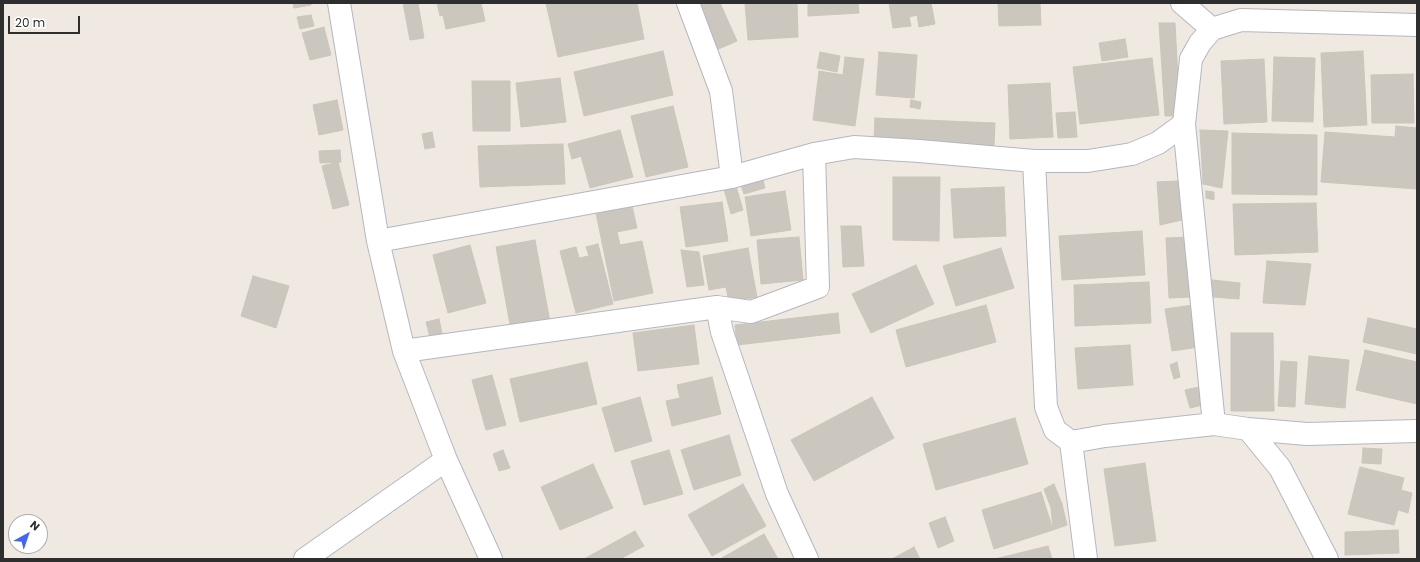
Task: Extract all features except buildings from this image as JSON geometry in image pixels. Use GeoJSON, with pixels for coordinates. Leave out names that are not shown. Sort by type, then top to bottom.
{"type":"FeatureCollection","features":[{"type":"Feature","properties":{"kind":"street"},"geometry":{"type":"LineString","coordinates":[[339,3],[378,242],[404,350],[446,460],[491,559]]}},
{"type":"Feature","properties":{"kind":"street"},"geometry":{"type":"LineString","coordinates":[[688,3],[721,91],[732,177]]}},
{"type":"Feature","properties":{"kind":"street"},"geometry":{"type":"LineString","coordinates":[[1182,3],[1212,29]]}},
{"type":"Feature","properties":{"kind":"street"},"geometry":{"type":"LineString","coordinates":[[1214,424],[1184,124],[1192,59],[1200,43],[1212,29],[1241,20],[1417,25]]}},
{"type":"Feature","properties":{"kind":"street"},"geometry":{"type":"LineString","coordinates":[[378,242],[732,177],[814,154],[854,148],[919,151],[1034,161],[1088,161],[1132,154],[1158,143],[1184,124]]}},
{"type":"Feature","properties":{"kind":"street"},"geometry":{"type":"LineString","coordinates":[[404,350],[717,307],[752,312],[818,287],[814,154]]}},
{"type":"Feature","properties":{"kind":"street"},"geometry":{"type":"LineString","coordinates":[[1034,161],[1046,408],[1056,430],[1071,442],[1086,559]]}},
{"type":"Feature","properties":{"kind":"street"},"geometry":{"type":"LineString","coordinates":[[717,307],[722,332],[777,494],[808,559]]}},
{"type":"Feature","properties":{"kind":"street"},"geometry":{"type":"LineString","coordinates":[[1071,442],[1105,436],[1214,424],[1248,429],[1307,434],[1417,431]]}},
{"type":"Feature","properties":{"kind":"street"},"geometry":{"type":"LineString","coordinates":[[1248,429],[1280,468],[1327,559]]}},
{"type":"Feature","properties":{"kind":"street"},"geometry":{"type":"LineString","coordinates":[[305,559],[446,460]]}}]}
